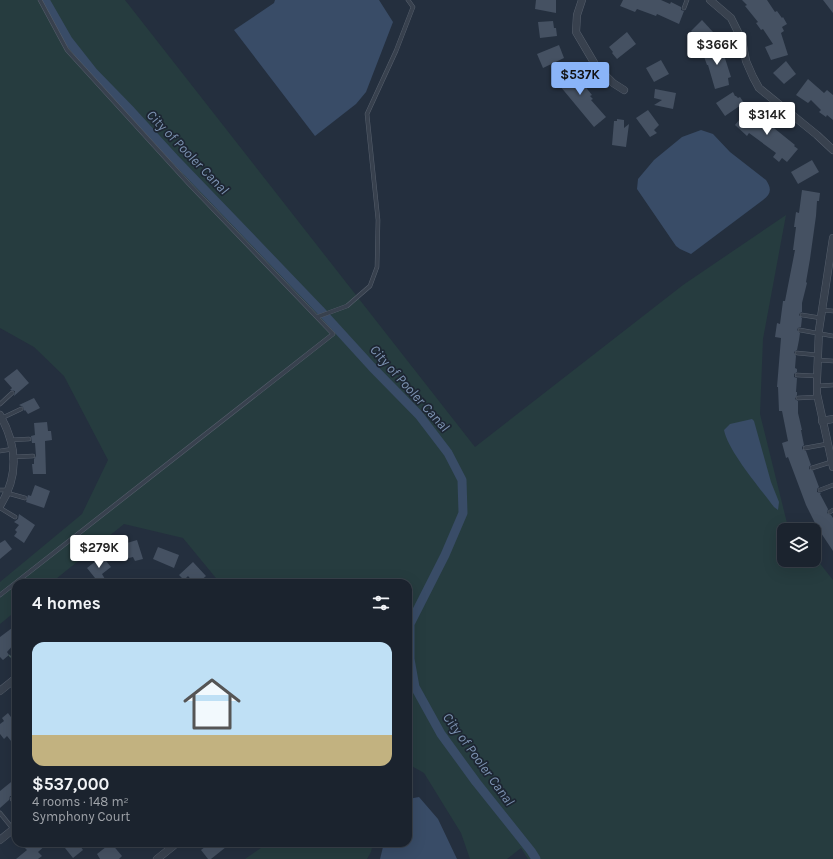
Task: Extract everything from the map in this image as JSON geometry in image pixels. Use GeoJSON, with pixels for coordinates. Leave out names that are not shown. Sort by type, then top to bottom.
{"type":"FeatureCollection","features":[{"type":"Feature","properties":{"kind":"street"},"geometry":{"type":"LineString","coordinates":[[582,0],[577,15],[576,32],[596,66],[613,83],[624,90]]}},
{"type":"Feature","properties":{"kind":"street"},"geometry":{"type":"LineString","coordinates":[[710,0],[731,18],[742,40],[746,61],[759,88],[833,150]]}},
{"type":"Feature","properties":{"kind":"street"},"geometry":{"type":"LineString","coordinates":[[832,465],[830,448],[822,421],[818,397],[817,376],[819,334],[833,238]]}},
{"type":"Feature","properties":{"kind":"street"},"geometry":{"type":"LineString","coordinates":[[0,507],[5,491],[13,480],[13,453],[7,428],[1,417]]}},
{"type":"Feature","properties":{"kind":"street"},"geometry":{"type":"LineString","coordinates":[[822,421],[833,419]]}},
{"type":"Feature","properties":{"kind":"street"},"geometry":{"type":"LineString","coordinates":[[0,692],[12,682]]}},
{"type":"Feature","properties":{"kind":"street"},"geometry":{"type":"LineString","coordinates":[[0,840],[12,831]]}},
{"type":"Feature","properties":{"kind":"street"},"geometry":{"type":"LineString","coordinates":[[157,859],[172,847]]}},
{"type":"Feature","properties":{"kind":"lane"},"geometry":{"type":"LineString","coordinates":[[20,579],[333,334],[189,184],[72,56],[67,50],[40,0]]}},
{"type":"Feature","properties":{"kind":"lane"},"geometry":{"type":"LineString","coordinates":[[317,317],[347,306],[370,286],[377,267],[378,220],[367,114],[396,51],[413,7],[408,0]]}},
{"type":"Feature","properties":{"kind":"lane"},"geometry":{"type":"LineString","coordinates":[[684,8],[687,0]]}},
{"type":"Feature","properties":{"kind":"lane"},"geometry":{"type":"LineString","coordinates":[[822,310],[833,311]]}},
{"type":"Feature","properties":{"kind":"lane"},"geometry":{"type":"LineString","coordinates":[[802,315],[821,318]]}},
{"type":"Feature","properties":{"kind":"lane"},"geometry":{"type":"LineString","coordinates":[[800,330],[833,336]]}},
{"type":"Feature","properties":{"kind":"lane"},"geometry":{"type":"LineString","coordinates":[[797,353],[833,361]]}},
{"type":"Feature","properties":{"kind":"lane"},"geometry":{"type":"LineString","coordinates":[[797,375],[817,376]]}},
{"type":"Feature","properties":{"kind":"lane"},"geometry":{"type":"LineString","coordinates":[[817,386],[833,385]]}},
{"type":"Feature","properties":{"kind":"lane"},"geometry":{"type":"LineString","coordinates":[[0,404],[12,393]]}},
{"type":"Feature","properties":{"kind":"lane"},"geometry":{"type":"LineString","coordinates":[[798,398],[818,397]]}},
{"type":"Feature","properties":{"kind":"lane"},"geometry":{"type":"LineString","coordinates":[[1,417],[21,409]]}},
{"type":"Feature","properties":{"kind":"lane"},"geometry":{"type":"LineString","coordinates":[[10,440],[29,439]]}},
{"type":"Feature","properties":{"kind":"lane"},"geometry":{"type":"LineString","coordinates":[[805,448],[830,448]]}},
{"type":"Feature","properties":{"kind":"lane"},"geometry":{"type":"LineString","coordinates":[[0,451],[33,456]]}},
{"type":"Feature","properties":{"kind":"lane"},"geometry":{"type":"LineString","coordinates":[[812,468],[832,465]]}},
{"type":"Feature","properties":{"kind":"lane"},"geometry":{"type":"LineString","coordinates":[[820,490],[833,486]]}},
{"type":"Feature","properties":{"kind":"lane"},"geometry":{"type":"LineString","coordinates":[[5,491],[25,498]]}},
{"type":"Feature","properties":{"kind":"lane"},"geometry":{"type":"LineString","coordinates":[[0,507],[15,517]]}},
{"type":"Feature","properties":{"kind":"lane"},"geometry":{"type":"LineString","coordinates":[[0,595],[12,586]]}},
{"type":"Feature","properties":{"kind":"lane"},"geometry":{"type":"LineString","coordinates":[[0,813],[12,826]]}},
{"type":"Feature","properties":{"kind":"path"},"geometry":{"type":"LineString","coordinates":[[9,655],[12,658]]}},
{"type":"Feature","properties":{"kind":"green space"},"geometry":{"type":"Polygon","coordinates":[[[0,0],[125,0],[475,447],[683,285],[786,215],[763,339],[760,414],[787,523],[777,523],[777,567],[821,567],[821,565],[833,580],[833,859],[528,859],[521,848],[507,859],[470,859],[461,833],[424,773],[412,766],[412,579],[217,579],[183,538],[124,524],[56,579],[12,579],[12,614],[0,624],[0,582],[82,514],[108,460],[64,376],[34,347],[0,328],[0,0]]]}},
{"type":"Feature","properties":{"kind":"green space"},"geometry":{"type":"Polygon","coordinates":[[[262,847],[372,847],[367,859],[245,859],[262,847]]]}},
{"type":"Feature","properties":{"kind":"water"},"geometry":{"type":"Polygon","coordinates":[[[275,0],[379,0],[393,22],[366,92],[356,104],[315,136],[234,30],[274,3],[275,0]]]}},
{"type":"Feature","properties":{"kind":"water"},"geometry":{"type":"Polygon","coordinates":[[[701,130],[713,134],[730,152],[766,180],[770,191],[768,196],[763,200],[691,254],[676,246],[637,189],[638,179],[654,160],[682,137],[701,130]]]}},
{"type":"Feature","properties":{"kind":"water"},"geometry":{"type":"Polygon","coordinates":[[[752,419],[754,421],[771,482],[779,502],[778,510],[774,507],[738,459],[727,439],[724,430],[730,424],[752,419]]]}},
{"type":"Feature","properties":{"kind":"water"},"geometry":{"type":"Polygon","coordinates":[[[419,797],[438,819],[457,859],[380,859],[383,847],[412,847],[412,798],[419,797]]]}},
{"type":"Feature","properties":{"kind":"building"},"geometry":{"type":"Polygon","coordinates":[[[536,0],[556,0],[556,13],[535,9],[536,0]]]}},
{"type":"Feature","properties":{"kind":"building"},"geometry":{"type":"Polygon","coordinates":[[[623,0],[661,0],[670,4],[671,2],[681,7],[681,10],[684,11],[679,24],[657,14],[656,16],[637,9],[635,12],[620,6],[623,0]]]}},
{"type":"Feature","properties":{"kind":"building"},"geometry":{"type":"Polygon","coordinates":[[[742,0],[767,0],[775,12],[777,11],[782,18],[783,17],[787,24],[782,27],[784,31],[781,33],[788,55],[771,60],[765,47],[773,44],[763,29],[761,30],[756,23],[758,22],[742,0]]]}},
{"type":"Feature","properties":{"kind":"building"},"geometry":{"type":"Polygon","coordinates":[[[823,0],[833,0],[833,13],[823,0]]]}},
{"type":"Feature","properties":{"kind":"building"},"geometry":{"type":"Polygon","coordinates":[[[702,20],[713,32],[702,42],[691,31],[702,20]]]}},
{"type":"Feature","properties":{"kind":"building"},"geometry":{"type":"Polygon","coordinates":[[[553,21],[557,36],[540,38],[538,22],[553,21]]]}},
{"type":"Feature","properties":{"kind":"building"},"geometry":{"type":"Polygon","coordinates":[[[627,32],[636,44],[617,59],[609,47],[627,32]]]}},
{"type":"Feature","properties":{"kind":"building"},"geometry":{"type":"Polygon","coordinates":[[[722,44],[731,77],[728,78],[729,85],[715,89],[702,51],[722,44]]]}},
{"type":"Feature","properties":{"kind":"building"},"geometry":{"type":"Polygon","coordinates":[[[559,45],[564,58],[543,68],[537,54],[559,45]]]}},
{"type":"Feature","properties":{"kind":"building"},"geometry":{"type":"Polygon","coordinates":[[[661,60],[669,74],[654,82],[646,68],[661,60]]]}},
{"type":"Feature","properties":{"kind":"building"},"geometry":{"type":"Polygon","coordinates":[[[786,61],[796,74],[784,84],[773,73],[786,61]]]}},
{"type":"Feature","properties":{"kind":"building"},"geometry":{"type":"Polygon","coordinates":[[[572,67],[592,95],[590,96],[593,99],[591,100],[606,117],[594,127],[555,80],[572,67]]]}},
{"type":"Feature","properties":{"kind":"building"},"geometry":{"type":"Polygon","coordinates":[[[808,79],[824,93],[827,90],[833,95],[833,120],[827,115],[826,117],[819,112],[821,110],[811,100],[808,103],[796,95],[808,79]]]}},
{"type":"Feature","properties":{"kind":"building"},"geometry":{"type":"Polygon","coordinates":[[[655,89],[676,93],[673,109],[654,105],[662,100],[654,98],[655,89]]]}},
{"type":"Feature","properties":{"kind":"building"},"geometry":{"type":"Polygon","coordinates":[[[733,92],[735,96],[738,98],[740,97],[744,103],[725,116],[716,103],[733,92]]]}},
{"type":"Feature","properties":{"kind":"building"},"geometry":{"type":"Polygon","coordinates":[[[749,108],[767,127],[769,124],[798,149],[787,162],[782,158],[779,162],[773,157],[776,153],[749,133],[747,136],[735,125],[749,108]]]}},
{"type":"Feature","properties":{"kind":"building"},"geometry":{"type":"Polygon","coordinates":[[[648,110],[659,125],[654,130],[657,133],[650,137],[636,118],[648,110]]]}},
{"type":"Feature","properties":{"kind":"building"},"geometry":{"type":"Polygon","coordinates":[[[617,119],[624,120],[624,128],[629,124],[626,147],[612,145],[614,121],[617,121],[617,119]]]}},
{"type":"Feature","properties":{"kind":"building"},"geometry":{"type":"Polygon","coordinates":[[[812,160],[819,172],[798,184],[791,172],[812,160]]]}},
{"type":"Feature","properties":{"kind":"building"},"geometry":{"type":"Polygon","coordinates":[[[802,190],[820,193],[819,201],[817,201],[807,283],[802,303],[802,312],[799,315],[802,318],[801,327],[797,330],[800,333],[797,350],[794,352],[796,356],[795,368],[797,369],[797,372],[794,374],[794,377],[797,378],[797,395],[795,399],[798,401],[798,413],[804,445],[802,449],[806,451],[811,465],[809,469],[814,471],[819,487],[817,492],[821,493],[820,494],[828,509],[827,513],[833,518],[833,551],[821,533],[821,523],[815,523],[806,505],[788,457],[786,458],[782,443],[788,441],[782,411],[779,411],[777,387],[781,338],[775,337],[777,323],[780,324],[783,301],[785,301],[795,250],[793,250],[796,212],[799,213],[802,190]]]}},
{"type":"Feature","properties":{"kind":"building"},"geometry":{"type":"Polygon","coordinates":[[[17,369],[29,383],[14,396],[15,391],[10,390],[12,388],[4,379],[17,369]]]}},
{"type":"Feature","properties":{"kind":"building"},"geometry":{"type":"Polygon","coordinates":[[[34,398],[40,408],[28,414],[25,410],[24,411],[23,407],[19,405],[34,398]]]}},
{"type":"Feature","properties":{"kind":"building"},"geometry":{"type":"Polygon","coordinates":[[[47,422],[48,431],[51,431],[52,440],[45,441],[46,474],[33,474],[32,464],[34,464],[34,459],[36,456],[35,443],[32,443],[31,436],[35,435],[34,423],[47,422]]]}},
{"type":"Feature","properties":{"kind":"building"},"geometry":{"type":"Polygon","coordinates":[[[35,485],[50,491],[44,508],[26,502],[28,495],[31,496],[35,485]]]}},
{"type":"Feature","properties":{"kind":"building"},"geometry":{"type":"Polygon","coordinates":[[[19,514],[35,525],[24,543],[14,536],[17,532],[15,530],[19,525],[14,522],[18,519],[19,514]]]}},
{"type":"Feature","properties":{"kind":"building"},"geometry":{"type":"Polygon","coordinates":[[[5,540],[12,549],[0,559],[0,543],[5,540]]]}},
{"type":"Feature","properties":{"kind":"building"},"geometry":{"type":"Polygon","coordinates":[[[137,540],[143,559],[135,561],[133,557],[121,560],[117,546],[137,540]]]}},
{"type":"Feature","properties":{"kind":"building"},"geometry":{"type":"Polygon","coordinates":[[[158,547],[179,555],[174,568],[153,559],[158,547]]]}},
{"type":"Feature","properties":{"kind":"building"},"geometry":{"type":"Polygon","coordinates":[[[102,556],[111,567],[102,574],[105,579],[96,579],[87,568],[102,556]]]}},
{"type":"Feature","properties":{"kind":"building"},"geometry":{"type":"Polygon","coordinates":[[[193,562],[206,576],[203,579],[191,579],[188,576],[183,579],[179,575],[193,562]]]}},
{"type":"Feature","properties":{"kind":"building"},"geometry":{"type":"Polygon","coordinates":[[[12,628],[12,646],[7,652],[9,655],[3,660],[0,657],[0,637],[12,628]]]}},
{"type":"Feature","properties":{"kind":"building"},"geometry":{"type":"Polygon","coordinates":[[[8,713],[12,718],[11,741],[7,736],[4,739],[0,734],[0,724],[4,721],[2,718],[8,713]]]}},
{"type":"Feature","properties":{"kind":"building"},"geometry":{"type":"Polygon","coordinates":[[[12,781],[12,796],[10,796],[9,800],[0,808],[0,791],[12,781]]]}},
{"type":"Feature","properties":{"kind":"building"},"geometry":{"type":"Polygon","coordinates":[[[24,847],[44,847],[38,852],[42,856],[38,859],[16,859],[27,850],[24,847]]]}},
{"type":"Feature","properties":{"kind":"building"},"geometry":{"type":"Polygon","coordinates":[[[64,847],[81,847],[83,850],[73,858],[64,847]]]}},
{"type":"Feature","properties":{"kind":"building"},"geometry":{"type":"Polygon","coordinates":[[[106,847],[114,847],[122,856],[119,859],[100,859],[97,854],[106,847]]]}},
{"type":"Feature","properties":{"kind":"building"},"geometry":{"type":"Polygon","coordinates":[[[205,847],[226,847],[211,859],[208,859],[201,850],[205,847]]]}},
{"type":"Feature","properties":{"kind":"waterway","name":"City of Pooler Canal"},"geometry":{"type":"LineString","coordinates":[[45,0],[68,40],[94,73],[419,415],[448,453],[462,480],[463,513],[445,555],[412,620]]}},
{"type":"Feature","properties":{"kind":"waterway","name":"City of Pooler Canal"},"geometry":{"type":"LineString","coordinates":[[412,670],[415,687],[441,734],[536,859]]}}]}
